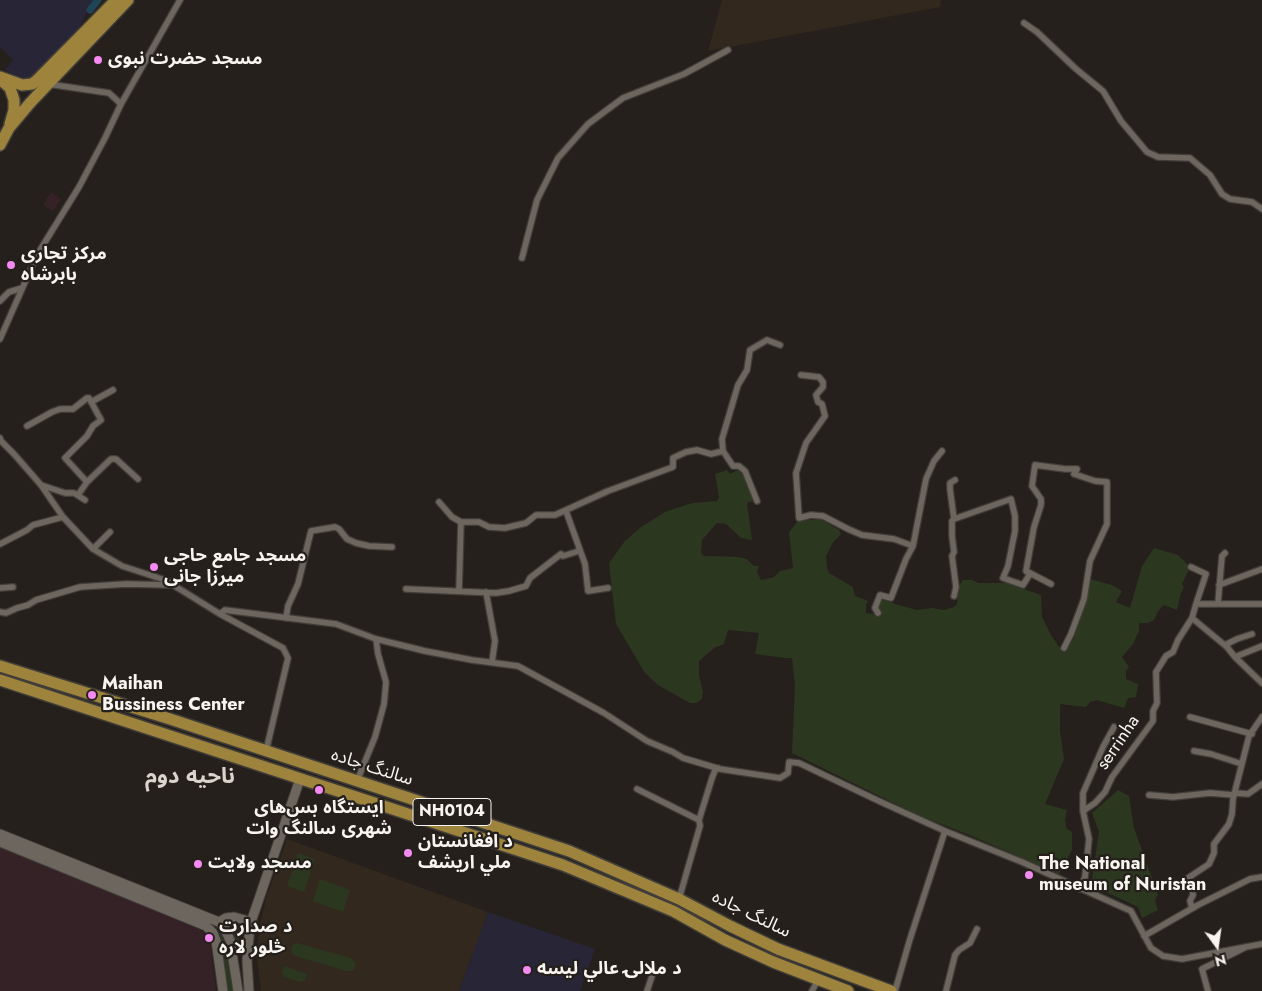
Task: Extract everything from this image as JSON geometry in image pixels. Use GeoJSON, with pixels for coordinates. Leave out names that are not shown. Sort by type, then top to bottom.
{"type":"FeatureCollection","features":[{"type":"Feature","properties":{"kind":"highway"},"geometry":{"type":"LineString","coordinates":[[0,78],[22,86],[32,84],[116,0]]}},
{"type":"Feature","properties":{"kind":"highway"},"geometry":{"type":"LineString","coordinates":[[9,128],[128,0]]}},
{"type":"Feature","properties":{"kind":"highway"},"geometry":{"type":"LineString","coordinates":[[0,78],[10,88],[14,100],[14,110],[9,128],[0,145]]}},
{"type":"Feature","properties":{"kind":"highway","name":"سالنگ جاده"},"geometry":{"type":"LineString","coordinates":[[0,666],[170,719],[569,851],[679,899],[778,949],[893,991]]}},
{"type":"Feature","properties":{"kind":"highway","name":"سالنگ جاده"},"geometry":{"type":"LineString","coordinates":[[0,680],[563,865],[673,911],[725,940],[773,962],[848,991]]}},
{"type":"Feature","properties":{"kind":"highway"},"geometry":{"type":"LineString","coordinates":[[462,832],[466,817]]}},
{"type":"Feature","properties":{"kind":"main road"},"geometry":{"type":"LineString","coordinates":[[249,991],[246,961],[250,925],[300,779]]}},
{"type":"Feature","properties":{"kind":"main road"},"geometry":{"type":"LineString","coordinates":[[0,834],[219,922],[224,927],[230,940],[238,991]]}},
{"type":"Feature","properties":{"kind":"main road"},"geometry":{"type":"LineString","coordinates":[[0,842],[206,926],[213,933],[216,941],[223,991]]}},
{"type":"Feature","properties":{"kind":"main road"},"geometry":{"type":"LineString","coordinates":[[219,922],[226,918],[234,917],[246,920],[250,925]]}},
{"type":"Feature","properties":{"kind":"street"},"geometry":{"type":"LineString","coordinates":[[0,339],[41,249],[79,187],[105,138],[120,104],[180,0]]}},
{"type":"Feature","properties":{"kind":"street"},"geometry":{"type":"LineString","coordinates":[[1024,23],[1038,32],[1075,68],[1103,91],[1121,121],[1147,152],[1158,157],[1190,158],[1210,175],[1222,194],[1230,199],[1252,202],[1262,209]]}},
{"type":"Feature","properties":{"kind":"street"},"geometry":{"type":"LineString","coordinates":[[522,258],[537,200],[558,158],[588,124],[623,98],[684,74],[728,50]]}},
{"type":"Feature","properties":{"kind":"street"},"geometry":{"type":"LineString","coordinates":[[48,84],[109,93],[120,104]]}},
{"type":"Feature","properties":{"kind":"street"},"geometry":{"type":"LineString","coordinates":[[0,301],[9,292],[22,288]]}},
{"type":"Feature","properties":{"kind":"street"},"geometry":{"type":"LineString","coordinates":[[757,501],[745,471],[738,466],[733,466],[724,451],[722,439],[738,385],[748,370],[750,350],[767,340],[780,345]]}},
{"type":"Feature","properties":{"kind":"street"},"geometry":{"type":"LineString","coordinates":[[800,374],[819,377],[823,382],[823,387],[816,395],[818,402],[822,404],[825,416],[806,444],[796,473],[799,518],[811,515],[823,516],[862,535],[894,539],[913,546]]}},
{"type":"Feature","properties":{"kind":"street"},"geometry":{"type":"LineString","coordinates":[[91,402],[113,390]]}},
{"type":"Feature","properties":{"kind":"street"},"geometry":{"type":"LineString","coordinates":[[27,426],[52,412],[73,409],[87,398],[101,420],[93,426],[87,436],[65,458],[88,482]]}},
{"type":"Feature","properties":{"kind":"street"},"geometry":{"type":"LineString","coordinates":[[0,440],[41,485],[63,517],[93,549],[122,566],[151,574],[283,648],[288,658],[266,752]]}},
{"type":"Feature","properties":{"kind":"street"},"geometry":{"type":"LineString","coordinates":[[440,502],[452,517],[461,522],[478,522],[490,527],[505,528],[526,523],[536,515],[555,515],[608,490],[673,467],[673,458],[686,452],[697,450],[711,454],[724,451]]}},
{"type":"Feature","properties":{"kind":"street"},"geometry":{"type":"LineString","coordinates":[[878,613],[875,608],[880,595],[891,598],[913,546],[926,479],[934,461],[942,451]]}},
{"type":"Feature","properties":{"kind":"street"},"geometry":{"type":"LineString","coordinates":[[78,495],[88,482],[114,458],[138,479]]}},
{"type":"Feature","properties":{"kind":"street"},"geometry":{"type":"LineString","coordinates":[[1026,571],[1034,527],[1041,505],[1041,499],[1032,486],[1035,465],[1077,469],[1074,474],[1095,481],[1108,482],[1108,524],[1090,560],[1084,599],[1072,634],[1064,648]]}},
{"type":"Feature","properties":{"kind":"street"},"geometry":{"type":"LineString","coordinates":[[954,596],[956,587],[952,556],[954,552],[952,521],[954,519],[950,483],[955,480]]}},
{"type":"Feature","properties":{"kind":"street"},"geometry":{"type":"LineString","coordinates":[[41,485],[78,495],[85,500]]}},
{"type":"Feature","properties":{"kind":"street"},"geometry":{"type":"LineString","coordinates":[[954,519],[1011,498],[1014,508],[1015,531],[1008,566],[1003,578],[1023,585],[1030,574],[1026,571]]}},
{"type":"Feature","properties":{"kind":"street"},"geometry":{"type":"LineString","coordinates":[[566,511],[585,564],[588,591],[608,588]]}},
{"type":"Feature","properties":{"kind":"street"},"geometry":{"type":"LineString","coordinates":[[0,544],[33,525],[63,517]]}},
{"type":"Feature","properties":{"kind":"street"},"geometry":{"type":"LineString","coordinates":[[459,592],[461,522]]}},
{"type":"Feature","properties":{"kind":"street"},"geometry":{"type":"LineString","coordinates":[[286,618],[288,606],[298,584],[311,531],[335,527],[347,539],[356,543],[369,546],[392,547]]}},
{"type":"Feature","properties":{"kind":"street"},"geometry":{"type":"LineString","coordinates":[[93,549],[110,532]]}},
{"type":"Feature","properties":{"kind":"street"},"geometry":{"type":"LineString","coordinates":[[406,589],[496,593],[526,586],[530,578],[561,554],[563,556],[579,551]]}},
{"type":"Feature","properties":{"kind":"street"},"geometry":{"type":"LineString","coordinates":[[1218,603],[1222,556],[1225,553]]}},
{"type":"Feature","properties":{"kind":"street","name":"serrinha"},"geometry":{"type":"LineString","coordinates":[[1083,812],[1105,792],[1112,778],[1153,721],[1153,711],[1157,703],[1156,672],[1166,656],[1173,652],[1192,618],[1206,574],[1191,567]]}},
{"type":"Feature","properties":{"kind":"street"},"geometry":{"type":"LineString","coordinates":[[1219,584],[1262,569]]}},
{"type":"Feature","properties":{"kind":"street"},"geometry":{"type":"LineString","coordinates":[[1026,571],[1050,584]]}},
{"type":"Feature","properties":{"kind":"street"},"geometry":{"type":"LineString","coordinates":[[0,612],[6,613],[36,600],[80,587],[126,584],[172,585]]}},
{"type":"Feature","properties":{"kind":"street"},"geometry":{"type":"LineString","coordinates":[[0,588],[13,586]]}},
{"type":"Feature","properties":{"kind":"street"},"geometry":{"type":"LineString","coordinates":[[486,592],[495,641],[492,662]]}},
{"type":"Feature","properties":{"kind":"street"},"geometry":{"type":"LineString","coordinates":[[1196,604],[1262,604]]}},
{"type":"Feature","properties":{"kind":"street"},"geometry":{"type":"LineString","coordinates":[[220,614],[225,610],[336,624],[376,639],[425,651],[518,666],[604,713],[647,741],[683,758],[720,769],[780,778],[788,774],[788,762],[799,763],[945,831],[1022,862],[1130,911],[1136,918],[1151,948],[1163,956],[1182,959],[1262,944]]}},
{"type":"Feature","properties":{"kind":"street"},"geometry":{"type":"LineString","coordinates":[[1192,618],[1227,646],[1235,657],[1262,683]]}},
{"type":"Feature","properties":{"kind":"street"},"geometry":{"type":"LineString","coordinates":[[1227,646],[1227,644],[1237,639],[1252,634]]}},
{"type":"Feature","properties":{"kind":"street"},"geometry":{"type":"LineString","coordinates":[[357,781],[375,737],[384,704],[386,682],[376,639]]}},
{"type":"Feature","properties":{"kind":"street"},"geometry":{"type":"LineString","coordinates":[[1235,657],[1262,646]]}},
{"type":"Feature","properties":{"kind":"street"},"geometry":{"type":"LineString","coordinates":[[1190,717],[1252,734]]}},
{"type":"Feature","properties":{"kind":"street"},"geometry":{"type":"LineString","coordinates":[[1192,908],[1190,901],[1193,895],[1192,887],[1188,878],[1209,864],[1214,852],[1214,844],[1231,819],[1249,736],[1262,717]]}},
{"type":"Feature","properties":{"kind":"street"},"geometry":{"type":"LineString","coordinates":[[1080,889],[1085,877],[1089,839],[1083,812],[1083,793],[1114,727]]}},
{"type":"Feature","properties":{"kind":"street"},"geometry":{"type":"LineString","coordinates":[[1194,751],[1211,754],[1242,764]]}},
{"type":"Feature","properties":{"kind":"street"},"geometry":{"type":"LineString","coordinates":[[679,899],[712,778],[716,768],[720,769]]}},
{"type":"Feature","properties":{"kind":"street"},"geometry":{"type":"LineString","coordinates":[[1148,795],[1173,797],[1210,793],[1248,794],[1262,784]]}},
{"type":"Feature","properties":{"kind":"street"},"geometry":{"type":"LineString","coordinates":[[637,789],[699,820]]}},
{"type":"Feature","properties":{"kind":"street"},"geometry":{"type":"LineString","coordinates":[[893,991],[945,831]]}},
{"type":"Feature","properties":{"kind":"street"},"geometry":{"type":"LineString","coordinates":[[1144,936],[1192,908],[1250,879],[1262,877]]}},
{"type":"Feature","properties":{"kind":"street"},"geometry":{"type":"LineString","coordinates":[[946,991],[955,955],[970,943],[976,929]]}},
{"type":"Feature","properties":{"kind":"street"},"geometry":{"type":"LineString","coordinates":[[1208,991],[1202,969],[1248,946]]}},
{"type":"Feature","properties":{"kind":"street"},"geometry":{"type":"LineString","coordinates":[[647,991],[652,976]]}},
{"type":"Feature","properties":{"kind":"street"},"geometry":{"type":"LineString","coordinates":[[812,991],[818,980]]}},
{"type":"Feature","properties":{"kind":"shaded area"},"geometry":{"type":"Polygon","coordinates":[[[0,0],[94,0],[71,42],[29,80],[21,80],[5,70],[13,60],[0,47],[0,0]]]}},
{"type":"Feature","properties":{"kind":"shaded area"},"geometry":{"type":"Polygon","coordinates":[[[722,0],[941,0],[940,7],[708,51],[722,0]]]}},
{"type":"Feature","properties":{"kind":"shaded area"},"geometry":{"type":"Polygon","coordinates":[[[51,192],[61,199],[53,211],[43,205],[51,192]]]}},
{"type":"Feature","properties":{"kind":"shaded area"},"geometry":{"type":"Polygon","coordinates":[[[287,839],[488,912],[459,991],[261,991],[257,959],[259,929],[266,899],[287,839]]]}},
{"type":"Feature","properties":{"kind":"shaded area"},"geometry":{"type":"Polygon","coordinates":[[[0,846],[191,923],[202,931],[210,943],[216,991],[0,991],[0,846]]]}},
{"type":"Feature","properties":{"kind":"shaded area","name":"د ملالۍ عالي لیسه"},"geometry":{"type":"Polygon","coordinates":[[[488,912],[595,949],[580,991],[459,991],[488,912]]]}},
{"type":"Feature","properties":{"kind":"green space"},"geometry":{"type":"Polygon","coordinates":[[[727,470],[730,474],[738,470],[744,476],[752,496],[753,501],[747,503],[752,540],[741,538],[726,524],[717,523],[702,540],[701,553],[704,556],[747,559],[754,566],[759,566],[757,572],[761,580],[774,577],[780,571],[793,568],[789,532],[798,521],[821,519],[839,530],[841,534],[833,542],[826,556],[829,573],[853,587],[855,596],[868,602],[866,604],[866,613],[876,614],[880,599],[884,598],[895,604],[917,610],[932,608],[944,610],[957,604],[959,586],[963,580],[972,580],[979,583],[1007,583],[1041,595],[1042,617],[1059,647],[1066,651],[1073,640],[1087,600],[1090,579],[1112,585],[1122,591],[1116,602],[1130,608],[1142,566],[1154,548],[1178,555],[1190,567],[1182,584],[1184,587],[1177,610],[1164,605],[1158,611],[1154,620],[1148,623],[1139,623],[1139,631],[1133,644],[1122,657],[1129,667],[1126,671],[1126,679],[1138,684],[1136,697],[1128,698],[1124,708],[1097,700],[1090,702],[1086,707],[1060,704],[1060,731],[1064,759],[1045,804],[1067,810],[1066,826],[1072,832],[1072,850],[1059,874],[918,815],[792,753],[795,685],[792,658],[755,654],[759,633],[728,630],[724,644],[714,648],[699,661],[699,675],[703,692],[702,699],[696,703],[690,703],[658,685],[645,673],[616,624],[609,563],[625,541],[641,527],[665,512],[692,503],[717,501],[719,497],[715,474],[727,470]]]}},
{"type":"Feature","properties":{"kind":"green space"},"geometry":{"type":"Polygon","coordinates":[[[1118,790],[1129,796],[1134,828],[1158,895],[1155,900],[1158,910],[1142,918],[1138,907],[1091,885],[1099,832],[1092,813],[1118,790]]]}},
{"type":"Feature","properties":{"kind":"green space"},"geometry":{"type":"Polygon","coordinates":[[[298,853],[315,859],[304,892],[287,886],[298,853]]]}},
{"type":"Feature","properties":{"kind":"green space"},"geometry":{"type":"Polygon","coordinates":[[[320,879],[350,890],[343,912],[313,901],[320,879]]]}},
{"type":"Feature","properties":{"kind":"green space"},"geometry":{"type":"Polygon","coordinates":[[[237,923],[241,925],[238,960],[233,928],[237,923]]]}},
{"type":"Feature","properties":{"kind":"green space"},"geometry":{"type":"Polygon","coordinates":[[[221,932],[226,941],[234,991],[227,991],[218,934],[221,932]]]}},
{"type":"Feature","properties":{"kind":"green space"},"geometry":{"type":"Polygon","coordinates":[[[297,943],[351,958],[356,963],[355,968],[352,971],[347,971],[295,956],[291,949],[297,943]]]}},
{"type":"Feature","properties":{"kind":"green space"},"geometry":{"type":"Polygon","coordinates":[[[284,966],[307,974],[305,980],[301,982],[284,977],[282,972],[284,966]]]}},
{"type":"Feature","properties":{"kind":"waterway"},"geometry":{"type":"LineString","coordinates":[[90,10],[98,0]]}},
{"type":"Feature","properties":{"kind":"place","name":"مسجد حضرت نبوی"},"geometry":{"type":"Point","coordinates":[98,60]}},
{"type":"Feature","properties":{"kind":"place","name":"مرکز تجاری بابرشاه"},"geometry":{"type":"Point","coordinates":[11,265]}},
{"type":"Feature","properties":{"kind":"place","name":"مسجد جامع حاجی میرزا جانی"},"geometry":{"type":"Point","coordinates":[154,567]}},
{"type":"Feature","properties":{"kind":"place","name":"Maihan Bussiness Center"},"geometry":{"type":"Point","coordinates":[92,695]}},
{"type":"Feature","properties":{"kind":"place","name":"ایستگاه بس‌های شهری سالنگ وات"},"geometry":{"type":"Point","coordinates":[319,790]}},
{"type":"Feature","properties":{"kind":"place","name":"د افغانستان ملي اریشف"},"geometry":{"type":"Point","coordinates":[408,853]}},
{"type":"Feature","properties":{"kind":"place","name":"مسجد ولایت"},"geometry":{"type":"Point","coordinates":[198,864]}},
{"type":"Feature","properties":{"kind":"place","name":"The National museum of Nuristan"},"geometry":{"type":"Point","coordinates":[1029,875]}},
{"type":"Feature","properties":{"kind":"place","name":"د صدارت څلور لاره"},"geometry":{"type":"Point","coordinates":[209,938]}},
{"type":"Feature","properties":{"kind":"place","name":"د ملالۍ عالي لیسه"},"geometry":{"type":"Point","coordinates":[527,970]}},
{"type":"Feature","properties":{"kind":"district","name":"ناحیه دوم"},"geometry":{"type":"Point","coordinates":[190,778]}}]}
